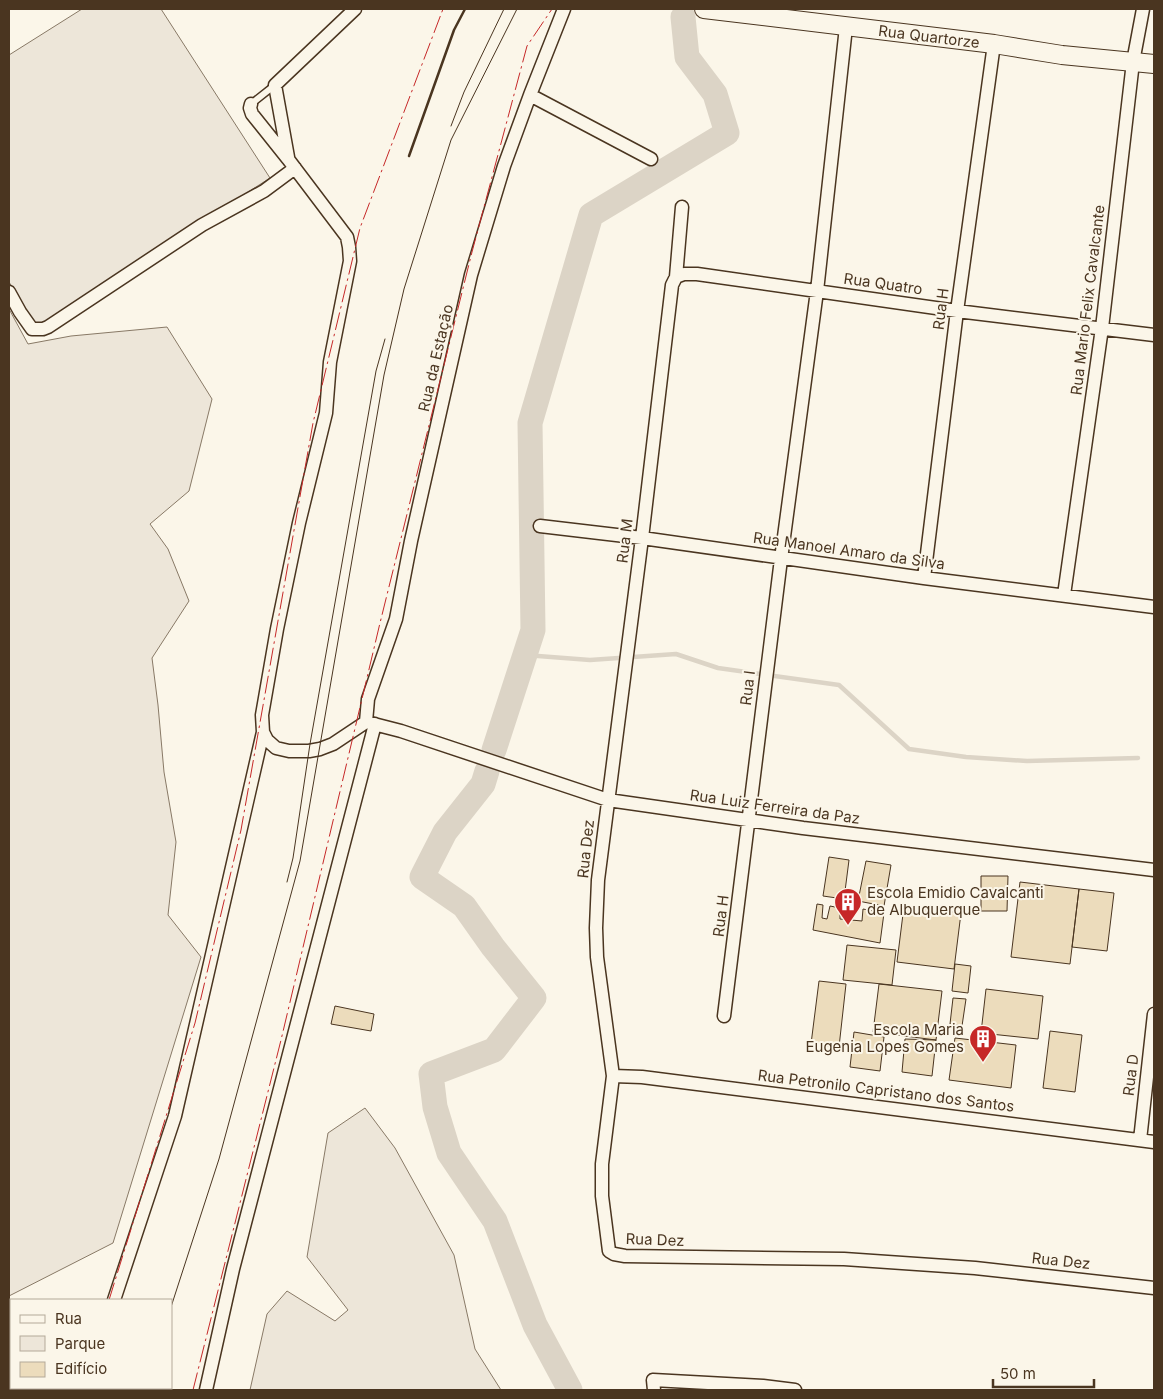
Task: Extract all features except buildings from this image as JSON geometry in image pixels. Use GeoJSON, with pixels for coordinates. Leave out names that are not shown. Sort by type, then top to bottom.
{"type":"FeatureCollection","features":[{"type":"Feature","properties":{"kind":"street"},"geometry":{"type":"LineString","coordinates":[[292,164],[275,85],[356,9]]}},
{"type":"Feature","properties":{"kind":"street","name":"Rua da Estação"},"geometry":{"type":"LineString","coordinates":[[206,1390],[233,1270],[370,723],[368,699],[384,659],[396,618],[411,541],[471,275],[483,241],[504,166],[564,9]]}},
{"type":"Feature","properties":{"kind":"street","name":"Rua Quartorze"},"geometry":{"type":"LineString","coordinates":[[704,9],[994,44],[1062,55],[1154,64]]}},
{"type":"Feature","properties":{"kind":"street","name":"Rua Mario Felix Cavalcante"},"geometry":{"type":"LineString","coordinates":[[1064,595],[1102,328],[1133,62],[1143,9]]}},
{"type":"Feature","properties":{"kind":"street","name":"Rua I"},"geometry":{"type":"LineString","coordinates":[[749,820],[781,559],[817,291],[846,27]]}},
{"type":"Feature","properties":{"kind":"street","name":"Rua H"},"geometry":{"type":"LineString","coordinates":[[924,578],[957,310],[994,44]]}},
{"type":"Feature","properties":{"kind":"street"},"geometry":{"type":"LineString","coordinates":[[530,95],[651,159]]}},
{"type":"Feature","properties":{"kind":"street"},"geometry":{"type":"LineString","coordinates":[[114,1299],[175,1116],[263,732],[262,715],[277,630],[299,523],[326,412],[330,362],[350,261],[350,247],[347,237],[252,114],[251,104]]}},
{"type":"Feature","properties":{"kind":"street"},"geometry":{"type":"LineString","coordinates":[[9,292],[32,329],[48,327],[202,225],[264,192],[292,164]]}},
{"type":"Feature","properties":{"kind":"street","name":"Rua M"},"geometry":{"type":"LineString","coordinates":[[608,800],[682,207]]}},
{"type":"Feature","properties":{"kind":"street","name":"Rua Quatro"},"geometry":{"type":"LineString","coordinates":[[674,281],[684,274],[697,274],[1154,335]]}},
{"type":"Feature","properties":{"kind":"street","name":"Rua Manoel Amaro da Silva"},"geometry":{"type":"LineString","coordinates":[[540,526],[1154,607]]}},
{"type":"Feature","properties":{"kind":"street"},"geometry":{"type":"LineString","coordinates":[[263,732],[267,740],[276,748],[288,751],[309,751],[333,744],[370,723]]}},
{"type":"Feature","properties":{"kind":"street","name":"Rua Luiz Ferreira da Paz"},"geometry":{"type":"LineString","coordinates":[[370,723],[401,731],[608,800],[803,828],[1154,870]]}},
{"type":"Feature","properties":{"kind":"street","name":"Rua Dez"},"geometry":{"type":"LineString","coordinates":[[608,800],[598,880],[596,928],[600,986],[613,1076],[602,1164],[602,1196],[609,1251],[614,1254],[635,1256],[862,1260],[975,1268],[1154,1288]]}},
{"type":"Feature","properties":{"kind":"street","name":"Rua H"},"geometry":{"type":"LineString","coordinates":[[724,1016],[749,820]]}},
{"type":"Feature","properties":{"kind":"street","name":"Rua D"},"geometry":{"type":"LineString","coordinates":[[1140,1140],[1154,1014]]}},
{"type":"Feature","properties":{"kind":"street","name":"Rua Petronilo Capristano dos Santos"},"geometry":{"type":"LineString","coordinates":[[613,1076],[642,1077],[1154,1142]]}},
{"type":"Feature","properties":{"kind":"street"},"geometry":{"type":"LineString","coordinates":[[654,1385],[794,1390]]}},
{"type":"Feature","properties":{"kind":"lane"},"geometry":{"type":"LineString","coordinates":[[251,104],[275,85]]}},
{"type":"Feature","properties":{"kind":"green space"},"geometry":{"type":"Polygon","coordinates":[[[82,9],[161,9],[270,178],[37,327],[9,282],[9,55],[82,9]]]}},
{"type":"Feature","properties":{"kind":"green space"},"geometry":{"type":"Polygon","coordinates":[[[9,309],[28,344],[71,336],[167,327],[212,399],[189,491],[150,524],[168,549],[189,601],[152,658],[164,772],[176,842],[168,915],[201,957],[113,1243],[9,1296],[9,309]]]}},
{"type":"Feature","properties":{"kind":"green space"},"geometry":{"type":"Polygon","coordinates":[[[365,1108],[395,1148],[454,1255],[475,1349],[501,1390],[250,1390],[267,1314],[287,1291],[335,1321],[348,1310],[307,1257],[328,1133],[365,1108]]]}},
{"type":"Feature","properties":{"kind":"waterway"},"geometry":{"type":"LineString","coordinates":[[494,750],[533,630],[530,423],[591,215],[727,133],[715,94],[687,57],[683,17]]}},
{"type":"Feature","properties":{"kind":"waterway"},"geometry":{"type":"LineString","coordinates":[[525,655],[590,660],[676,654],[718,668],[839,685],[909,749],[966,757],[1027,761],[1138,758]]}},
{"type":"Feature","properties":{"kind":"waterway"},"geometry":{"type":"LineString","coordinates":[[487,771],[483,784],[445,832],[422,877],[464,906],[493,947],[534,998],[494,1050],[431,1074],[435,1107],[449,1153],[495,1221],[535,1325],[570,1390]]}},
{"type":"Feature","properties":{"kind":"tram line"},"geometry":{"type":"LineString","coordinates":[[451,126],[464,92],[504,9]]}},
{"type":"Feature","properties":{"kind":"tram line"},"geometry":{"type":"LineString","coordinates":[[172,1304],[219,1159],[300,861],[384,375],[404,289],[451,140],[517,9]]}},
{"type":"Feature","properties":{"kind":"tram line"},"geometry":{"type":"LineString","coordinates":[[287,882],[293,858],[310,744],[376,371],[385,339]]}},
{"type":"Feature","properties":{"kind":"wall"},"geometry":{"type":"LineString","coordinates":[[409,156],[454,30],[465,9]]}},
{"type":"Feature","properties":{"kind":"power"},"geometry":{"type":"LineString","coordinates":[[109,1299],[195,1023],[241,830],[313,423],[360,228],[443,9]]}},
{"type":"Feature","properties":{"kind":"power"},"geometry":{"type":"LineString","coordinates":[[193,1390],[281,1040],[380,623],[472,252],[527,46],[552,9]]}},
{"type":"Feature","properties":{"kind":"place","name":"Escola Emidio Cavalcanti de Albuquerque"},"geometry":{"type":"Point","coordinates":[848,926]}},
{"type":"Feature","properties":{"kind":"place","name":"Escola Maria Eugenia Lopes Gomes"},"geometry":{"type":"Point","coordinates":[983,1063]}}]}
